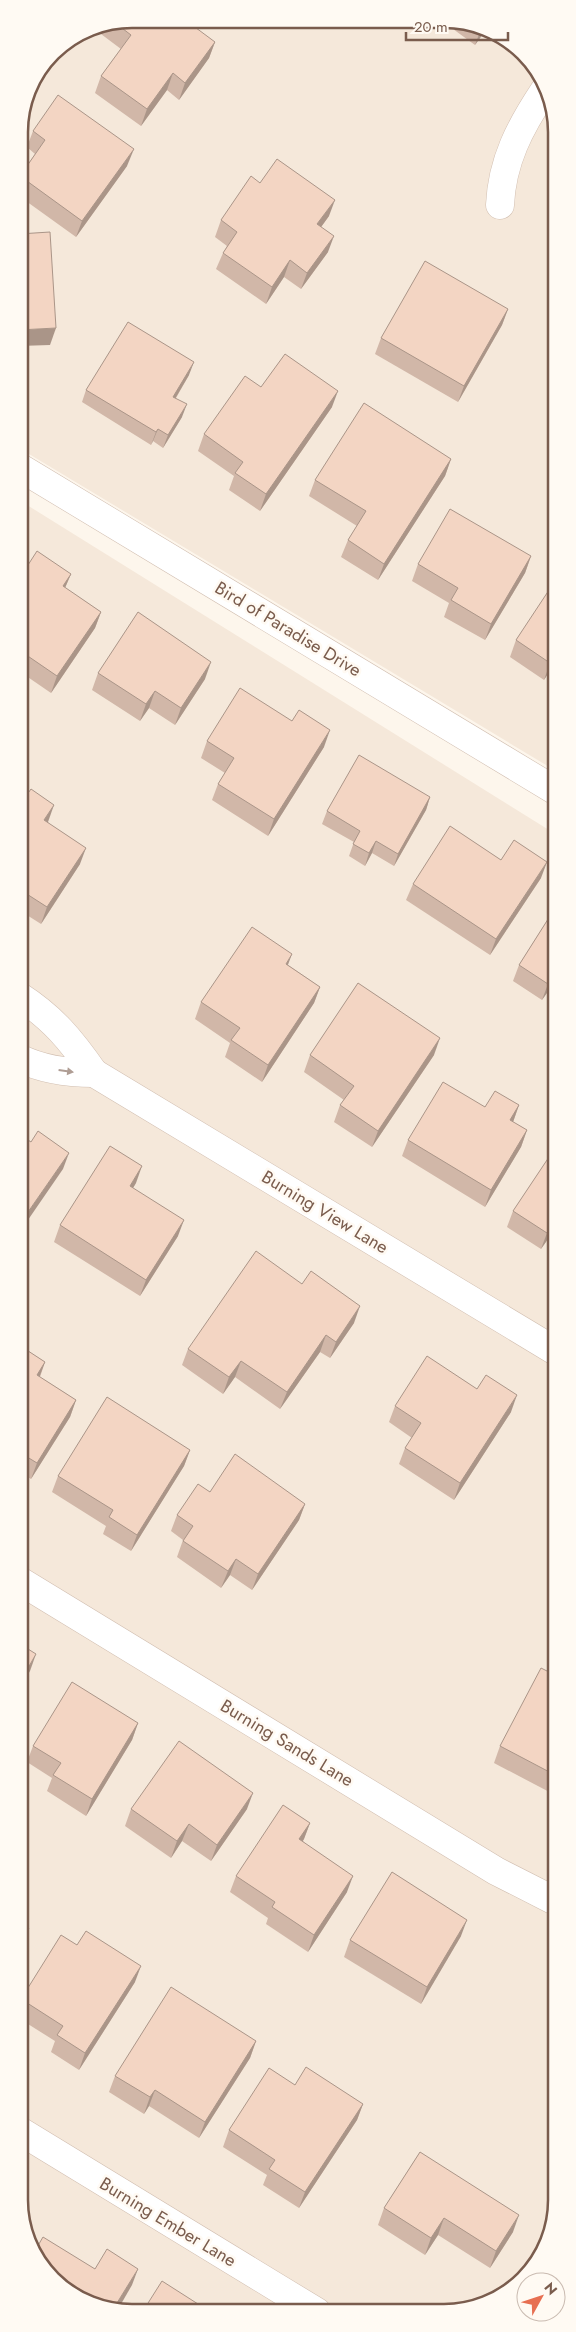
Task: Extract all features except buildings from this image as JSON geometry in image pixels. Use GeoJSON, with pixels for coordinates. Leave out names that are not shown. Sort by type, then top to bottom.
{"type":"FeatureCollection","features":[{"type":"Feature","properties":{"kind":"street"},"geometry":{"type":"LineString","coordinates":[[500,205],[501,184],[511,148],[519,131],[542,95]]}},
{"type":"Feature","properties":{"kind":"street","name":"Bird of Paradise Drive"},"geometry":{"type":"LineString","coordinates":[[28,472],[548,786]]}},
{"type":"Feature","properties":{"kind":"street","name":"Burning View Lane"},"geometry":{"type":"LineString","coordinates":[[28,1003],[54,1022],[71,1040],[94,1073],[548,1347]]}},
{"type":"Feature","properties":{"kind":"street","name":"Burning View Lane"},"geometry":{"type":"LineString","coordinates":[[28,1061],[48,1068],[69,1072],[94,1073]]}},
{"type":"Feature","properties":{"kind":"street","name":"Burning Sands Lane"},"geometry":{"type":"LineString","coordinates":[[28,1585],[496,1871],[548,1897]]}},
{"type":"Feature","properties":{"kind":"street","name":"Burning Ember Lane"},"geometry":{"type":"LineString","coordinates":[[28,2137],[304,2304]]}},
{"type":"Feature","properties":{"kind":"shaded area"},"geometry":{"type":"Polygon","coordinates":[[[118,28],[458,28],[478,33],[502,45],[518,58],[535,80],[543,98],[548,118],[548,766],[28,453],[28,125],[31,105],[41,80],[58,58],[80,41],[92,35],[118,28]]]}},
{"type":"Feature","properties":{"kind":"shaded area"},"geometry":{"type":"Polygon","coordinates":[[[28,506],[548,829],[548,2214],[538,2246],[527,2264],[520,2272],[516,2272],[516,2276],[490,2294],[458,2304],[118,2304],[86,2294],[68,2283],[49,2264],[35,2240],[28,2214],[28,506]]]}}]}
